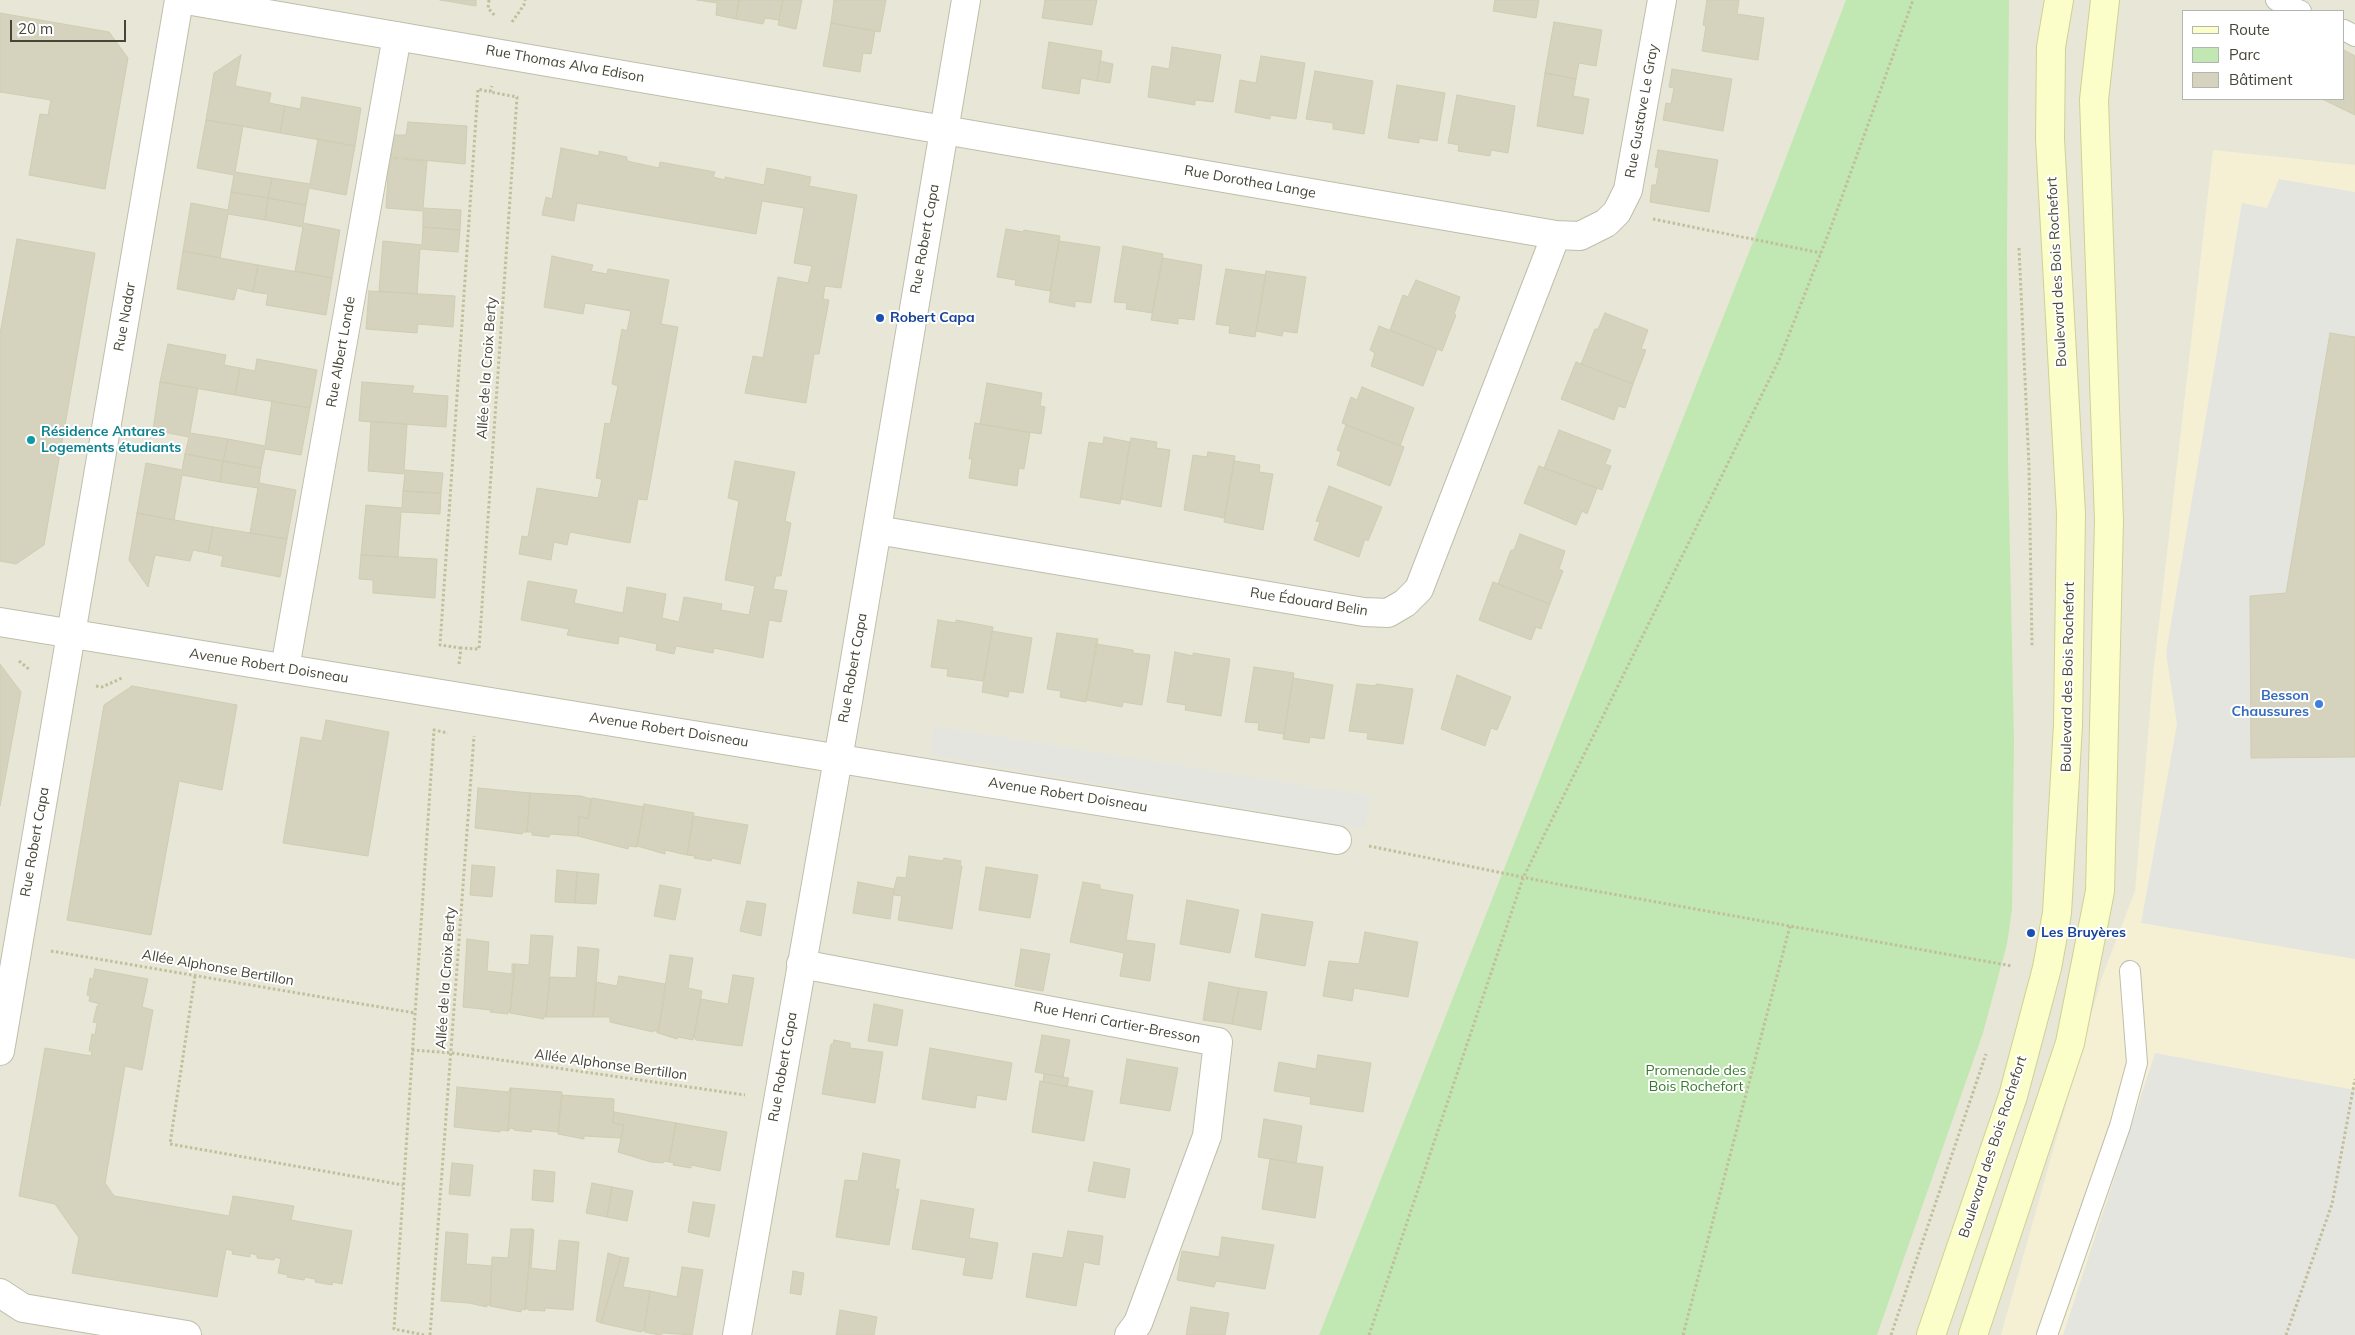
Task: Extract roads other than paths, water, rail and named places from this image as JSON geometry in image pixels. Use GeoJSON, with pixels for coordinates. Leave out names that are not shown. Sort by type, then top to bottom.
{"type":"FeatureCollection","features":[{"type":"Feature","properties":{"kind":"street","name":"Rue Nadar"},"geometry":{"type":"LineString","coordinates":[[70,634],[179,0]]}},
{"type":"Feature","properties":{"kind":"street","name":"Rue Thomas Alva Edison"},"geometry":{"type":"LineString","coordinates":[[186,0],[397,36],[505,41],[944,129]]}},
{"type":"Feature","properties":{"kind":"street","name":"Rue Robert Capa"},"geometry":{"type":"LineString","coordinates":[[737,1335],[877,530],[966,0]]}},
{"type":"Feature","properties":{"kind":"street","name":"Rue Gustave Le Gray"},"geometry":{"type":"LineString","coordinates":[[1556,235],[1580,236],[1606,223],[1617,212],[1628,190],[1662,0]]}},
{"type":"Feature","properties":{"kind":"street","name":"Boulevard des Bois Rochefort"},"geometry":{"type":"LineString","coordinates":[[1931,1335],[2013,1096],[2047,968],[2057,913],[2068,725],[2070,524],[2050,139],[2051,47],[2059,0]]}},
{"type":"Feature","properties":{"kind":"street"},"geometry":{"type":"LineString","coordinates":[[1973,1335],[2070,1042],[2100,891],[2109,521],[2094,100],[2105,0]]}},
{"type":"Feature","properties":{"kind":"street","name":"Rue Albert Londe"},"geometry":{"type":"LineString","coordinates":[[285,668],[397,36]]}},
{"type":"Feature","properties":{"kind":"street","name":"Rue Dorothea Lange"},"geometry":{"type":"LineString","coordinates":[[944,129],[1556,235]]}},
{"type":"Feature","properties":{"kind":"street","name":"Rue Édouard Belin"},"geometry":{"type":"LineString","coordinates":[[877,530],[1364,612],[1388,613],[1405,604],[1419,589],[1556,235]]}},
{"type":"Feature","properties":{"kind":"street","name":"Avenue Robert Doisneau"},"geometry":{"type":"LineString","coordinates":[[0,622],[838,757],[1337,840]]}},
{"type":"Feature","properties":{"kind":"street","name":"Rue Robert Capa"},"geometry":{"type":"LineString","coordinates":[[0,1051],[70,634]]}},
{"type":"Feature","properties":{"kind":"street","name":"Rue Henri Cartier-Bresson"},"geometry":{"type":"LineString","coordinates":[[801,964],[1218,1042],[1207,1136],[1138,1323],[1129,1335]]}},
{"type":"Feature","properties":{"kind":"street"},"geometry":{"type":"LineString","coordinates":[[0,1292],[23,1308],[188,1335]]}},
{"type":"Feature","properties":{"kind":"lane"},"geometry":{"type":"LineString","coordinates":[[2276,0],[2300,10]]}},
{"type":"Feature","properties":{"kind":"lane"},"geometry":{"type":"LineString","coordinates":[[2047,1335],[2120,1126],[2137,1063],[2130,971]]}},
{"type":"Feature","properties":{"kind":"place","name":"Robert Capa"},"geometry":{"type":"Point","coordinates":[880,318]}},
{"type":"Feature","properties":{"kind":"place","name":"Résidence Antares Logements étudiants"},"geometry":{"type":"Point","coordinates":[31,440]}},
{"type":"Feature","properties":{"kind":"place","name":"Besson Chaussures"},"geometry":{"type":"Point","coordinates":[2319,704]}},
{"type":"Feature","properties":{"kind":"place","name":"Les Bruyères"},"geometry":{"type":"Point","coordinates":[2031,933]}},
{"type":"Feature","properties":{"kind":"park label","name":"Promenade des Bois Rochefort"},"geometry":{"type":"Point","coordinates":[1696,1080]}}]}
